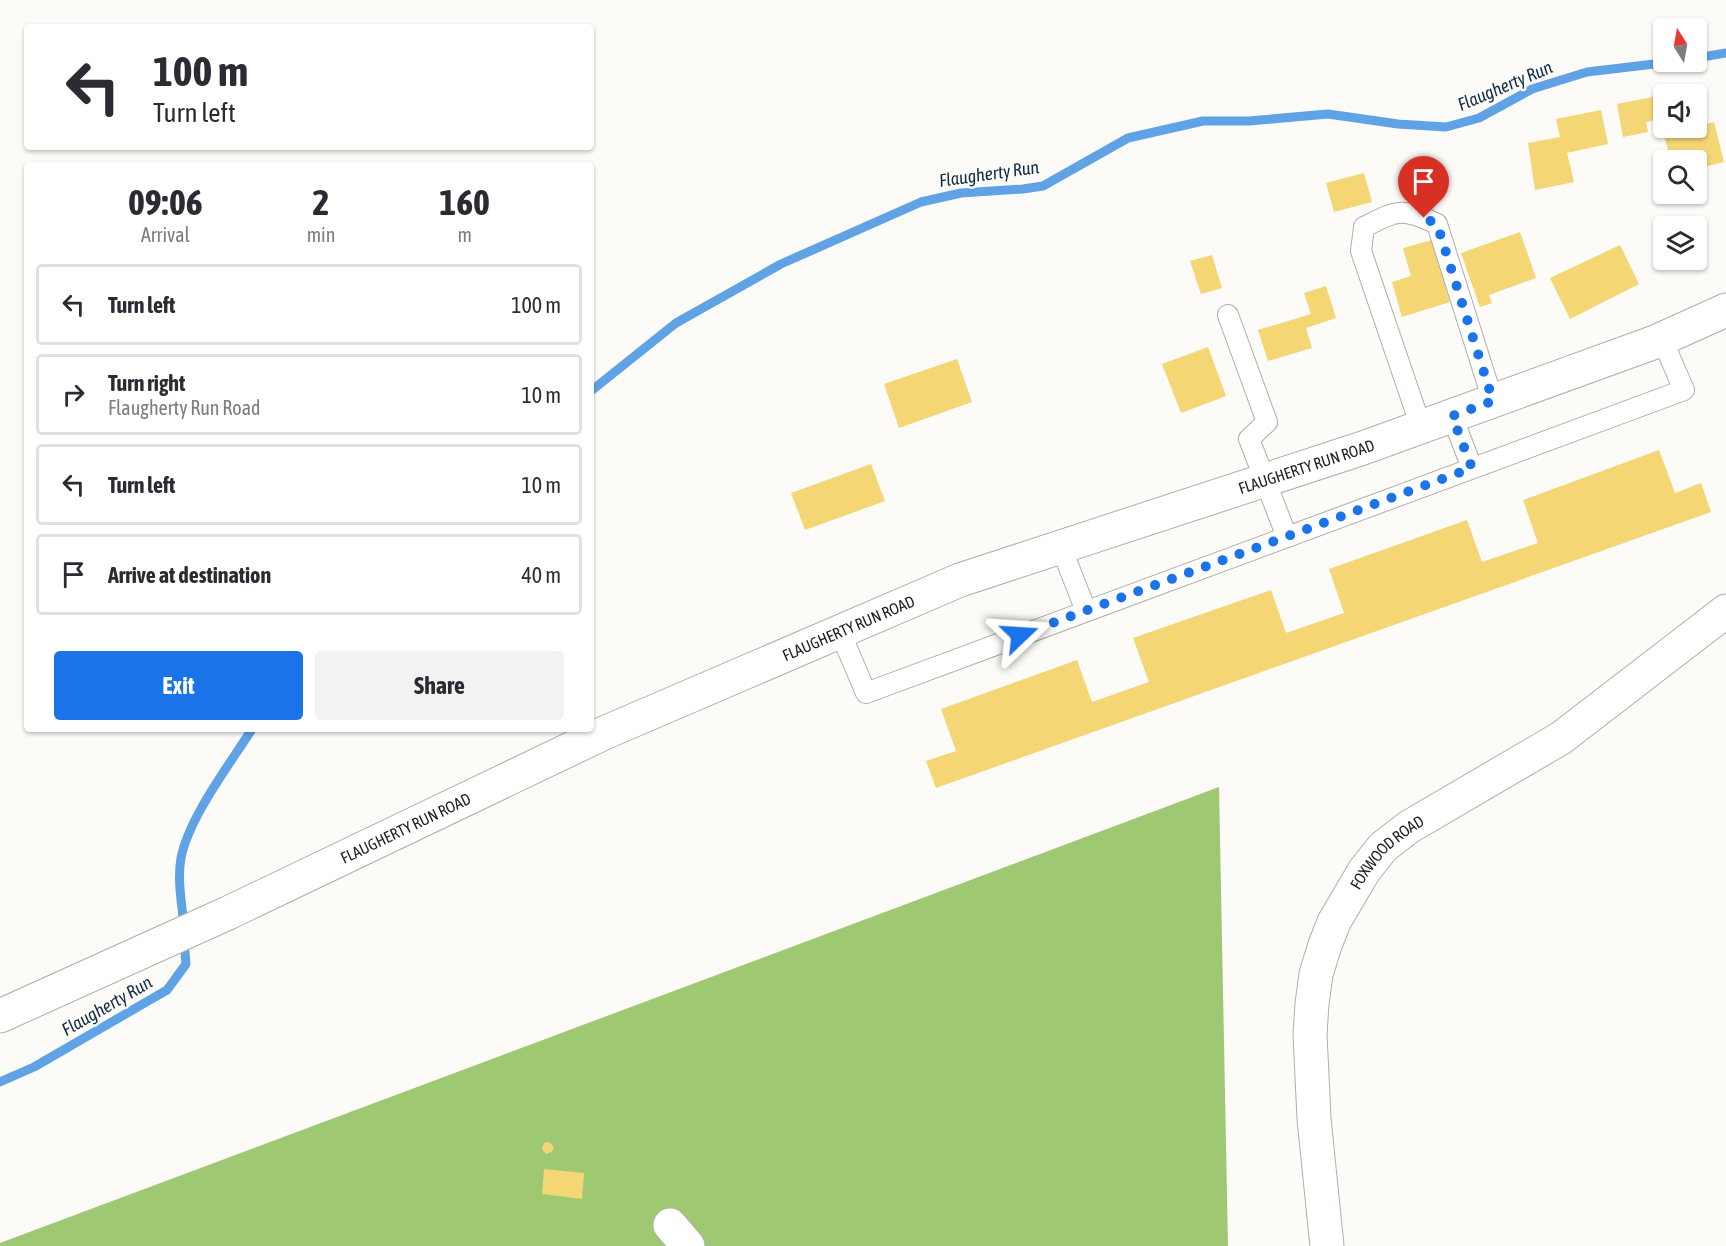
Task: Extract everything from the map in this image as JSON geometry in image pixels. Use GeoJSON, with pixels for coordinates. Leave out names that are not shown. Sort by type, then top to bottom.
{"type":"FeatureCollection","features":[{"type":"Feature","properties":{"kind":"main road","name":"FLAUGHERTY RUN ROAD"},"geometry":{"type":"LineString","coordinates":[[0,1016],[228,913],[604,733],[960,580],[1422,427],[1662,339],[1726,310]]}},
{"type":"Feature","properties":{"kind":"main road","name":"FOXWOOD ROAD"},"geometry":{"type":"LineString","coordinates":[[1327,1246],[1314,1119],[1310,1034],[1312,1004],[1316,974],[1325,945],[1364,871],[1383,847],[1409,827],[1561,738],[1726,611]]}},
{"type":"Feature","properties":{"kind":"lane"},"geometry":{"type":"LineString","coordinates":[[1422,427],[1361,251],[1364,227],[1390,214],[1411,211],[1437,224],[1493,401]]}},
{"type":"Feature","properties":{"kind":"lane"},"geometry":{"type":"LineString","coordinates":[[1228,315],[1267,422],[1249,439],[1267,480],[1287,537]]}},
{"type":"Feature","properties":{"kind":"lane"},"geometry":{"type":"LineString","coordinates":[[840,632],[866,693],[1684,390],[1662,339]]}},
{"type":"Feature","properties":{"kind":"lane"},"geometry":{"type":"LineString","coordinates":[[1452,416],[1472,468]]}},
{"type":"Feature","properties":{"kind":"lane"},"geometry":{"type":"LineString","coordinates":[[1061,547],[1086,611]]}},
{"type":"Feature","properties":{"kind":"green space"},"geometry":{"type":"Polygon","coordinates":[[[1219,787],[1228,1246],[0,1246],[0,1243],[1219,787]]]}},
{"type":"Feature","properties":{"kind":"building"},"geometry":{"type":"Polygon","coordinates":[[[1653,97],[1653,121],[1646,122],[1648,132],[1623,137],[1617,104],[1653,97]]]}},
{"type":"Feature","properties":{"kind":"building"},"geometry":{"type":"Polygon","coordinates":[[[1601,110],[1608,144],[1567,153],[1574,182],[1535,190],[1528,143],[1560,137],[1556,119],[1601,110]]]}},
{"type":"Feature","properties":{"kind":"building"},"geometry":{"type":"Polygon","coordinates":[[[1714,122],[1724,162],[1707,166],[1707,150],[1668,150],[1665,138],[1707,138],[1707,124],[1714,122]]]}},
{"type":"Feature","properties":{"kind":"building"},"geometry":{"type":"Polygon","coordinates":[[[1364,173],[1372,202],[1334,212],[1326,183],[1364,173]]]}},
{"type":"Feature","properties":{"kind":"building"},"geometry":{"type":"Polygon","coordinates":[[[1520,232],[1536,278],[1489,295],[1492,303],[1480,307],[1461,253],[1520,232]]]}},
{"type":"Feature","properties":{"kind":"building"},"geometry":{"type":"Polygon","coordinates":[[[1432,240],[1450,302],[1402,317],[1392,282],[1411,276],[1403,248],[1432,240]]]}},
{"type":"Feature","properties":{"kind":"building"},"geometry":{"type":"Polygon","coordinates":[[[1620,245],[1639,284],[1570,319],[1550,278],[1620,245]]]}},
{"type":"Feature","properties":{"kind":"building"},"geometry":{"type":"Polygon","coordinates":[[[1212,255],[1222,288],[1201,294],[1190,261],[1212,255]]]}},
{"type":"Feature","properties":{"kind":"building"},"geometry":{"type":"Polygon","coordinates":[[[1326,286],[1336,318],[1306,328],[1312,348],[1268,361],[1258,330],[1311,314],[1304,293],[1326,286]]]}},
{"type":"Feature","properties":{"kind":"building"},"geometry":{"type":"Polygon","coordinates":[[[1208,347],[1226,396],[1181,413],[1162,364],[1208,347]]]}},
{"type":"Feature","properties":{"kind":"building"},"geometry":{"type":"Polygon","coordinates":[[[957,359],[972,402],[899,428],[884,384],[957,359]]]}},
{"type":"Feature","properties":{"kind":"building"},"geometry":{"type":"Polygon","coordinates":[[[1659,450],[1675,493],[1701,483],[1711,512],[936,788],[926,761],[956,751],[941,709],[1077,660],[1092,702],[1149,682],[1133,638],[1271,590],[1286,633],[1344,613],[1329,569],[1467,520],[1482,562],[1538,543],[1523,500],[1659,450]]]}},
{"type":"Feature","properties":{"kind":"building"},"geometry":{"type":"Polygon","coordinates":[[[871,464],[885,501],[805,530],[791,493],[871,464]]]}},
{"type":"Feature","properties":{"kind":"building"},"geometry":{"type":"Polygon","coordinates":[[[549,1142],[554,1147],[552,1152],[546,1154],[542,1149],[544,1143],[549,1142]]]}},
{"type":"Feature","properties":{"kind":"building"},"geometry":{"type":"Polygon","coordinates":[[[544,1169],[584,1173],[582,1199],[542,1194],[544,1169]]]}},
{"type":"Feature","properties":{"kind":"waterway","name":"Flaugherty Run"},"geometry":{"type":"LineString","coordinates":[[1707,56],[1726,53]]}},
{"type":"Feature","properties":{"kind":"waterway","name":"Flaugherty Run"},"geometry":{"type":"LineString","coordinates":[[594,389],[676,323],[781,264],[921,202],[961,193],[1043,186],[1128,138],[1203,121],[1249,121],[1328,114],[1398,124],[1446,127],[1479,118],[1532,89],[1587,72],[1653,64]]}},
{"type":"Feature","properties":{"kind":"waterway","name":"Flaugherty Run"},"geometry":{"type":"LineString","coordinates":[[184,927],[180,875],[185,842],[211,791],[250,732]]}},
{"type":"Feature","properties":{"kind":"waterway","name":"Flaugherty Run"},"geometry":{"type":"LineString","coordinates":[[0,1082],[34,1067],[167,990],[186,964],[184,940]]}},
{"type":"Feature","properties":{"kind":"route"},"geometry":{"type":"LineString","coordinates":[[1020,635],[1472,468],[1452,416],[1493,401],[1437,224],[1424,218]]}}]}
